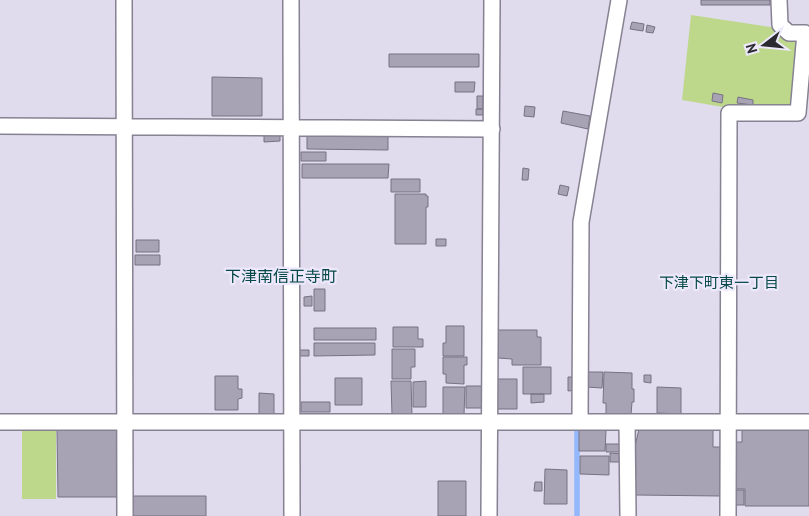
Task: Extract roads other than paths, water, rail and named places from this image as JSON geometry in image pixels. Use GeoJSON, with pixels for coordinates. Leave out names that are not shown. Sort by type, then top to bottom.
{"type":"FeatureCollection","features":[{"type":"Feature","properties":{"kind":"street"},"geometry":{"type":"LineString","coordinates":[[124,0],[125,516]]}},
{"type":"Feature","properties":{"kind":"street"},"geometry":{"type":"LineString","coordinates":[[291,0],[292,516]]}},
{"type":"Feature","properties":{"kind":"street"},"geometry":{"type":"LineString","coordinates":[[489,516],[492,0]]}},
{"type":"Feature","properties":{"kind":"street"},"geometry":{"type":"LineString","coordinates":[[580,422],[581,222],[619,0]]}},
{"type":"Feature","properties":{"kind":"street"},"geometry":{"type":"LineString","coordinates":[[728,516],[729,113],[798,113],[805,32],[789,33],[780,25],[779,0]]}},
{"type":"Feature","properties":{"kind":"street"},"geometry":{"type":"LineString","coordinates":[[0,126],[492,129]]}},
{"type":"Feature","properties":{"kind":"street"},"geometry":{"type":"LineString","coordinates":[[0,422],[809,422]]}},
{"type":"Feature","properties":{"kind":"street"},"geometry":{"type":"LineString","coordinates":[[627,422],[628,516]]}},
{"type":"Feature","properties":{"kind":"waterway"},"geometry":{"type":"LineString","coordinates":[[577,429],[577,516]]}},
{"type":"Feature","properties":{"kind":"district","name":"下津南信正寺町"},"geometry":{"type":"Point","coordinates":[281,276]}},
{"type":"Feature","properties":{"kind":"district","name":"下津下町東一丁目"},"geometry":{"type":"Point","coordinates":[719,282]}}]}
